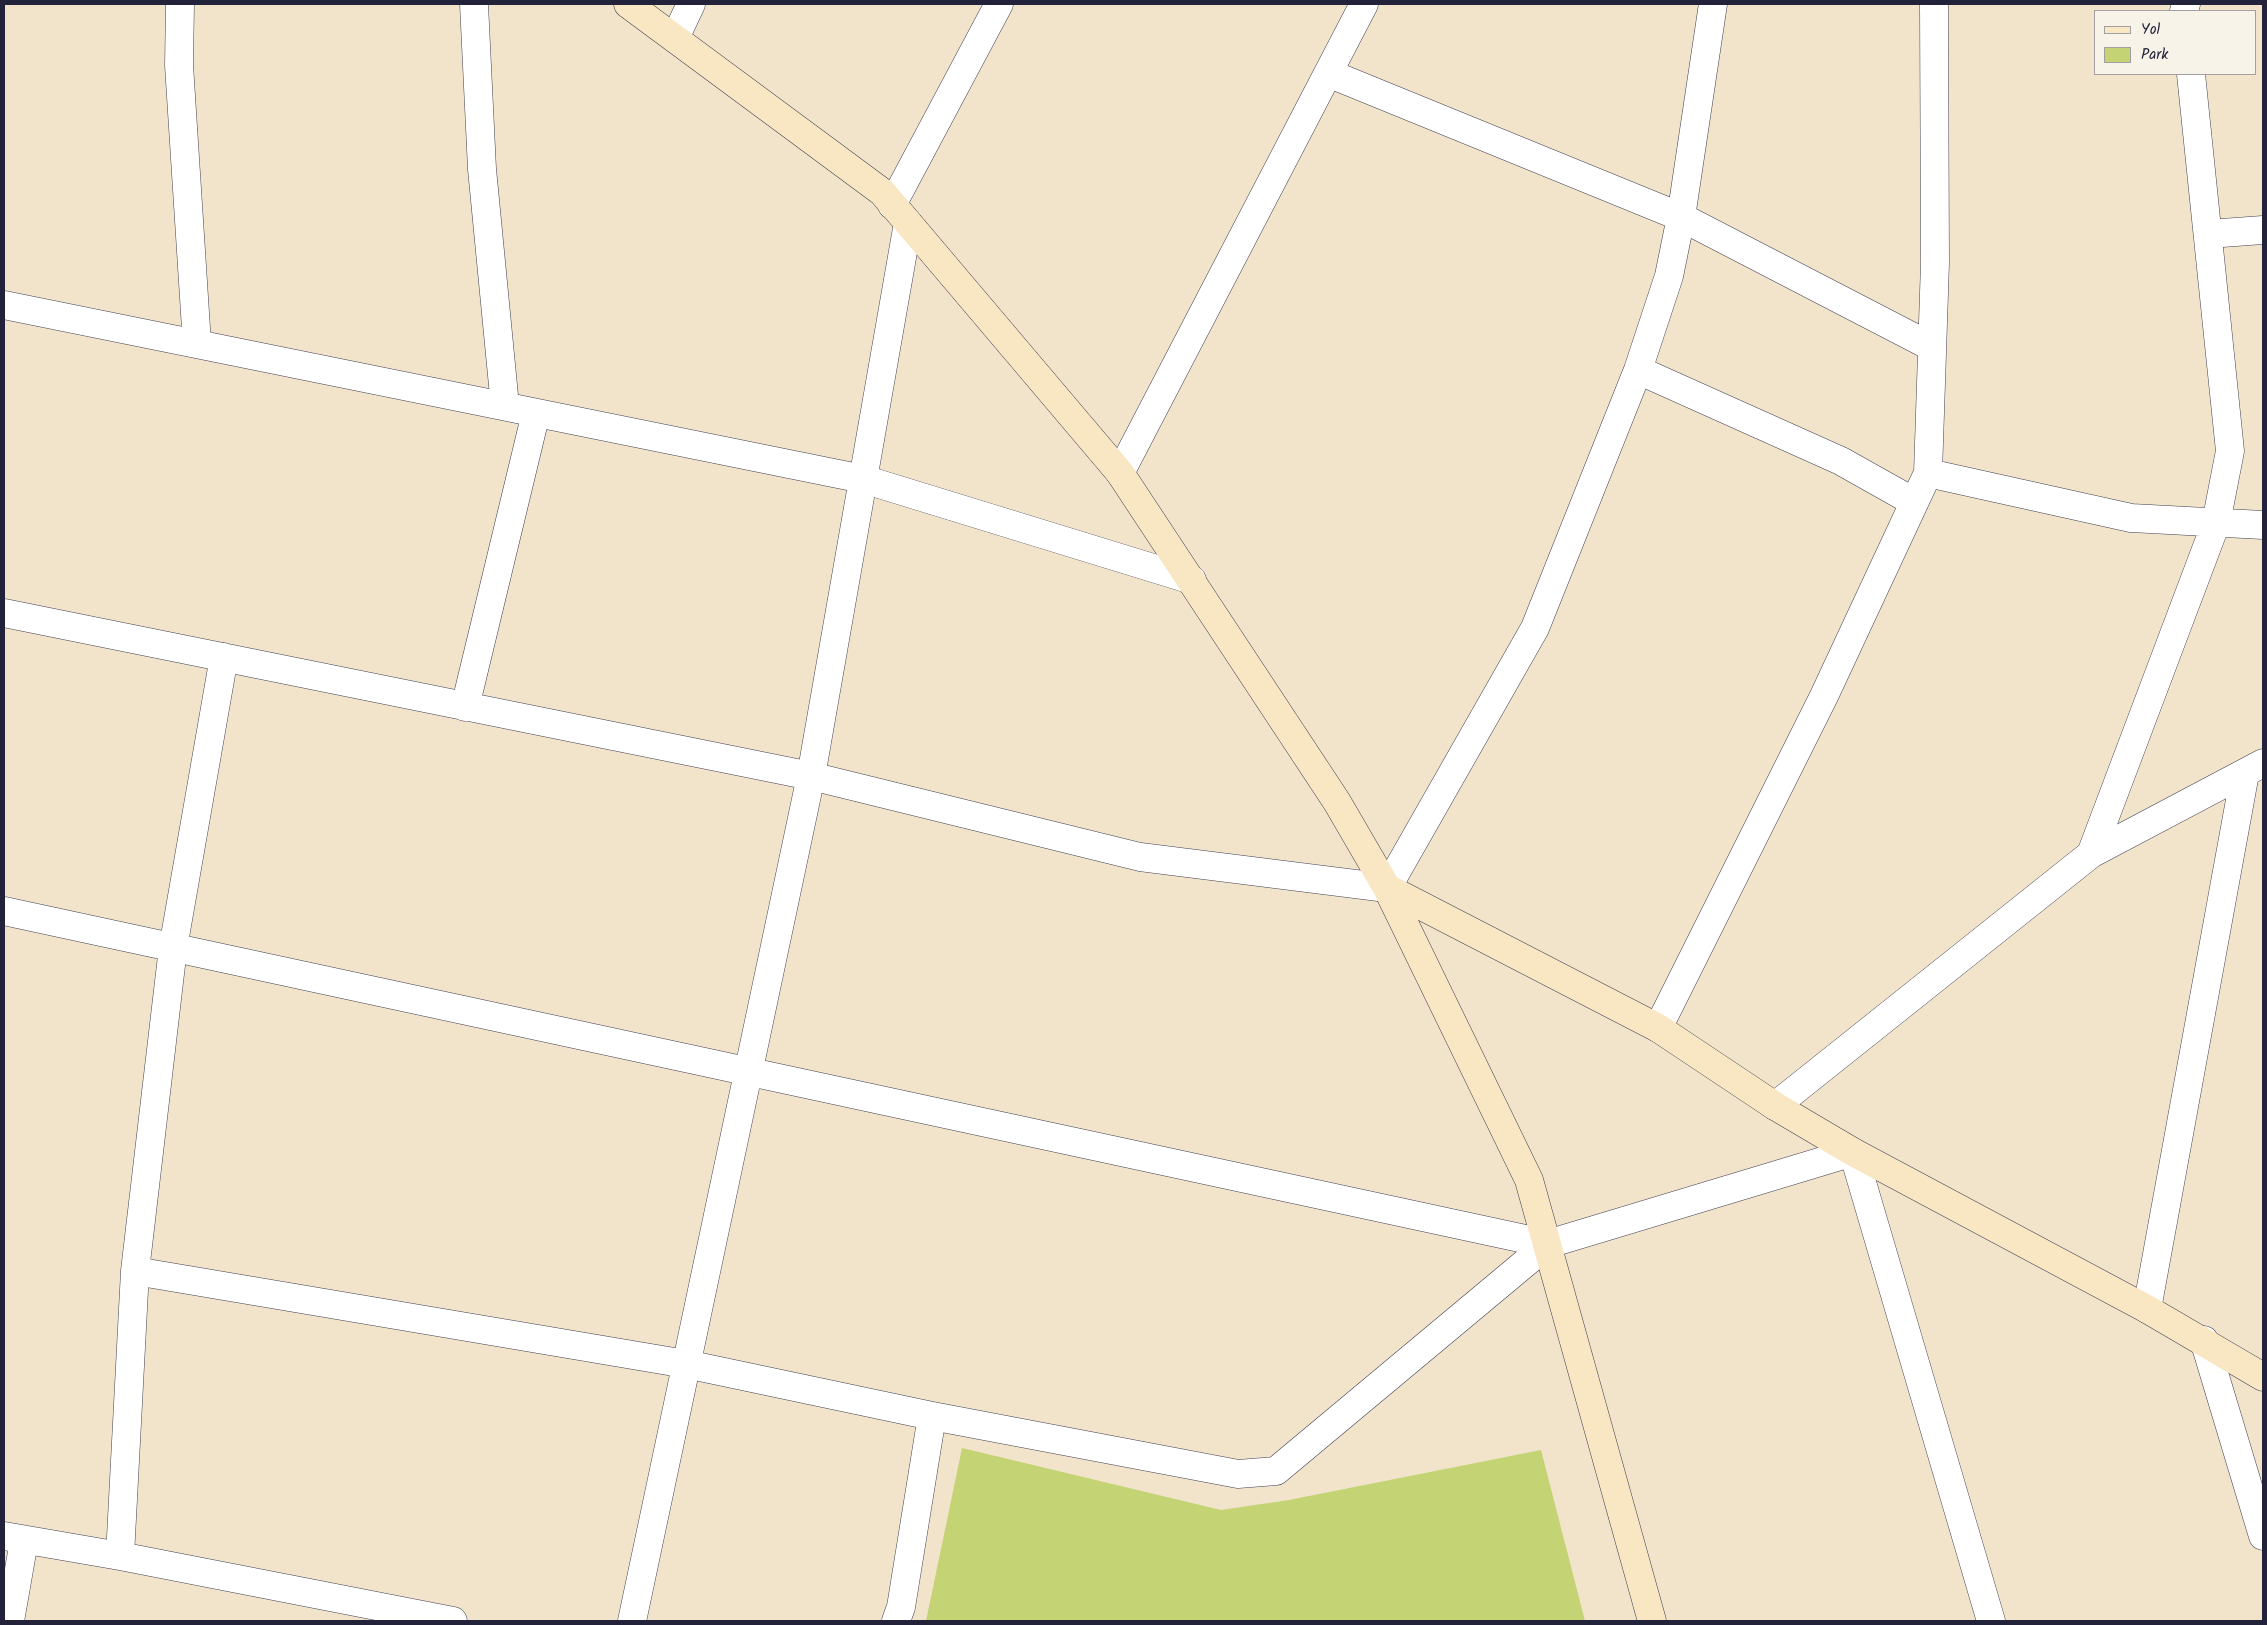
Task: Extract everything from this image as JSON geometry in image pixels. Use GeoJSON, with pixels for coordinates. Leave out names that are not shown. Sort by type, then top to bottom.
{"type":"FeatureCollection","features":[{"type":"Feature","properties":{"kind":"street"},"geometry":{"type":"LineString","coordinates":[[180,4],[179,65],[197,344]]}},
{"type":"Feature","properties":{"kind":"street"},"geometry":{"type":"LineString","coordinates":[[474,4],[482,169],[505,406]]}},
{"type":"Feature","properties":{"kind":"street"},"geometry":{"type":"LineString","coordinates":[[628,4],[882,192],[1120,473],[1337,802],[1387,888],[1530,1180],[1652,1621]]}},
{"type":"Feature","properties":{"kind":"street"},"geometry":{"type":"LineString","coordinates":[[675,38],[691,4]]}},
{"type":"Feature","properties":{"kind":"street"},"geometry":{"type":"LineString","coordinates":[[632,1621],[811,776],[863,478],[900,214],[999,4]]}},
{"type":"Feature","properties":{"kind":"street"},"geometry":{"type":"LineString","coordinates":[[1120,473],[1364,4]]}},
{"type":"Feature","properties":{"kind":"street"},"geometry":{"type":"LineString","coordinates":[[1387,888],[1535,628],[1638,370],[1669,276],[1681,217],[1713,4]]}},
{"type":"Feature","properties":{"kind":"street"},"geometry":{"type":"LineString","coordinates":[[1658,1028],[1824,696],[1928,472],[1935,263],[1934,4]]}},
{"type":"Feature","properties":{"kind":"street"},"geometry":{"type":"LineString","coordinates":[[1328,73],[1681,217],[1932,347]]}},
{"type":"Feature","properties":{"kind":"street"},"geometry":{"type":"LineString","coordinates":[[2090,854],[2216,523],[2230,451],[2190,75]]}},
{"type":"Feature","properties":{"kind":"street"},"geometry":{"type":"LineString","coordinates":[[2208,234],[2263,230]]}},
{"type":"Feature","properties":{"kind":"street"},"geometry":{"type":"LineString","coordinates":[[4,305],[863,478],[1192,580]]}},
{"type":"Feature","properties":{"kind":"street"},"geometry":{"type":"LineString","coordinates":[[1638,370],[1841,461],[1914,502]]}},
{"type":"Feature","properties":{"kind":"street"},"geometry":{"type":"LineString","coordinates":[[465,706],[536,413]]}},
{"type":"Feature","properties":{"kind":"street"},"geometry":{"type":"LineString","coordinates":[[1928,472],[2131,518],[2263,525]]}},
{"type":"Feature","properties":{"kind":"street"},"geometry":{"type":"LineString","coordinates":[[4,613],[811,776],[1140,857],[1387,888],[1658,1028],[1775,1106],[1853,1152],[2204,1340],[2263,1377]]}},
{"type":"Feature","properties":{"kind":"street"},"geometry":{"type":"LineString","coordinates":[[120,1556],[134,1271],[173,948],[224,657]]}},
{"type":"Feature","properties":{"kind":"street"},"geometry":{"type":"LineString","coordinates":[[1775,1106],[2090,854],[2254,768]]}},
{"type":"Feature","properties":{"kind":"street"},"geometry":{"type":"LineString","coordinates":[[2147,1309],[2254,768]]}},
{"type":"Feature","properties":{"kind":"street"},"geometry":{"type":"LineString","coordinates":[[4,911],[1548,1244]]}},
{"type":"Feature","properties":{"kind":"street"},"geometry":{"type":"LineString","coordinates":[[134,1271],[686,1364],[932,1416],[1238,1474],[1276,1471],[1548,1244],[1853,1152]]}},
{"type":"Feature","properties":{"kind":"street"},"geometry":{"type":"LineString","coordinates":[[1853,1152],[1991,1621]]}},
{"type":"Feature","properties":{"kind":"street"},"geometry":{"type":"LineString","coordinates":[[2204,1340],[2263,1536]]}},
{"type":"Feature","properties":{"kind":"street"},"geometry":{"type":"LineString","coordinates":[[896,1621],[901,1606],[932,1416]]}},
{"type":"Feature","properties":{"kind":"street"},"geometry":{"type":"LineString","coordinates":[[10,1621],[14,1539],[120,1556],[453,1621]]}},
{"type":"Feature","properties":{"kind":"green space"},"geometry":{"type":"Polygon","coordinates":[[[962,1448],[1221,1510],[1289,1500],[1541,1450],[1585,1621],[926,1621],[962,1448]]]}}]}
